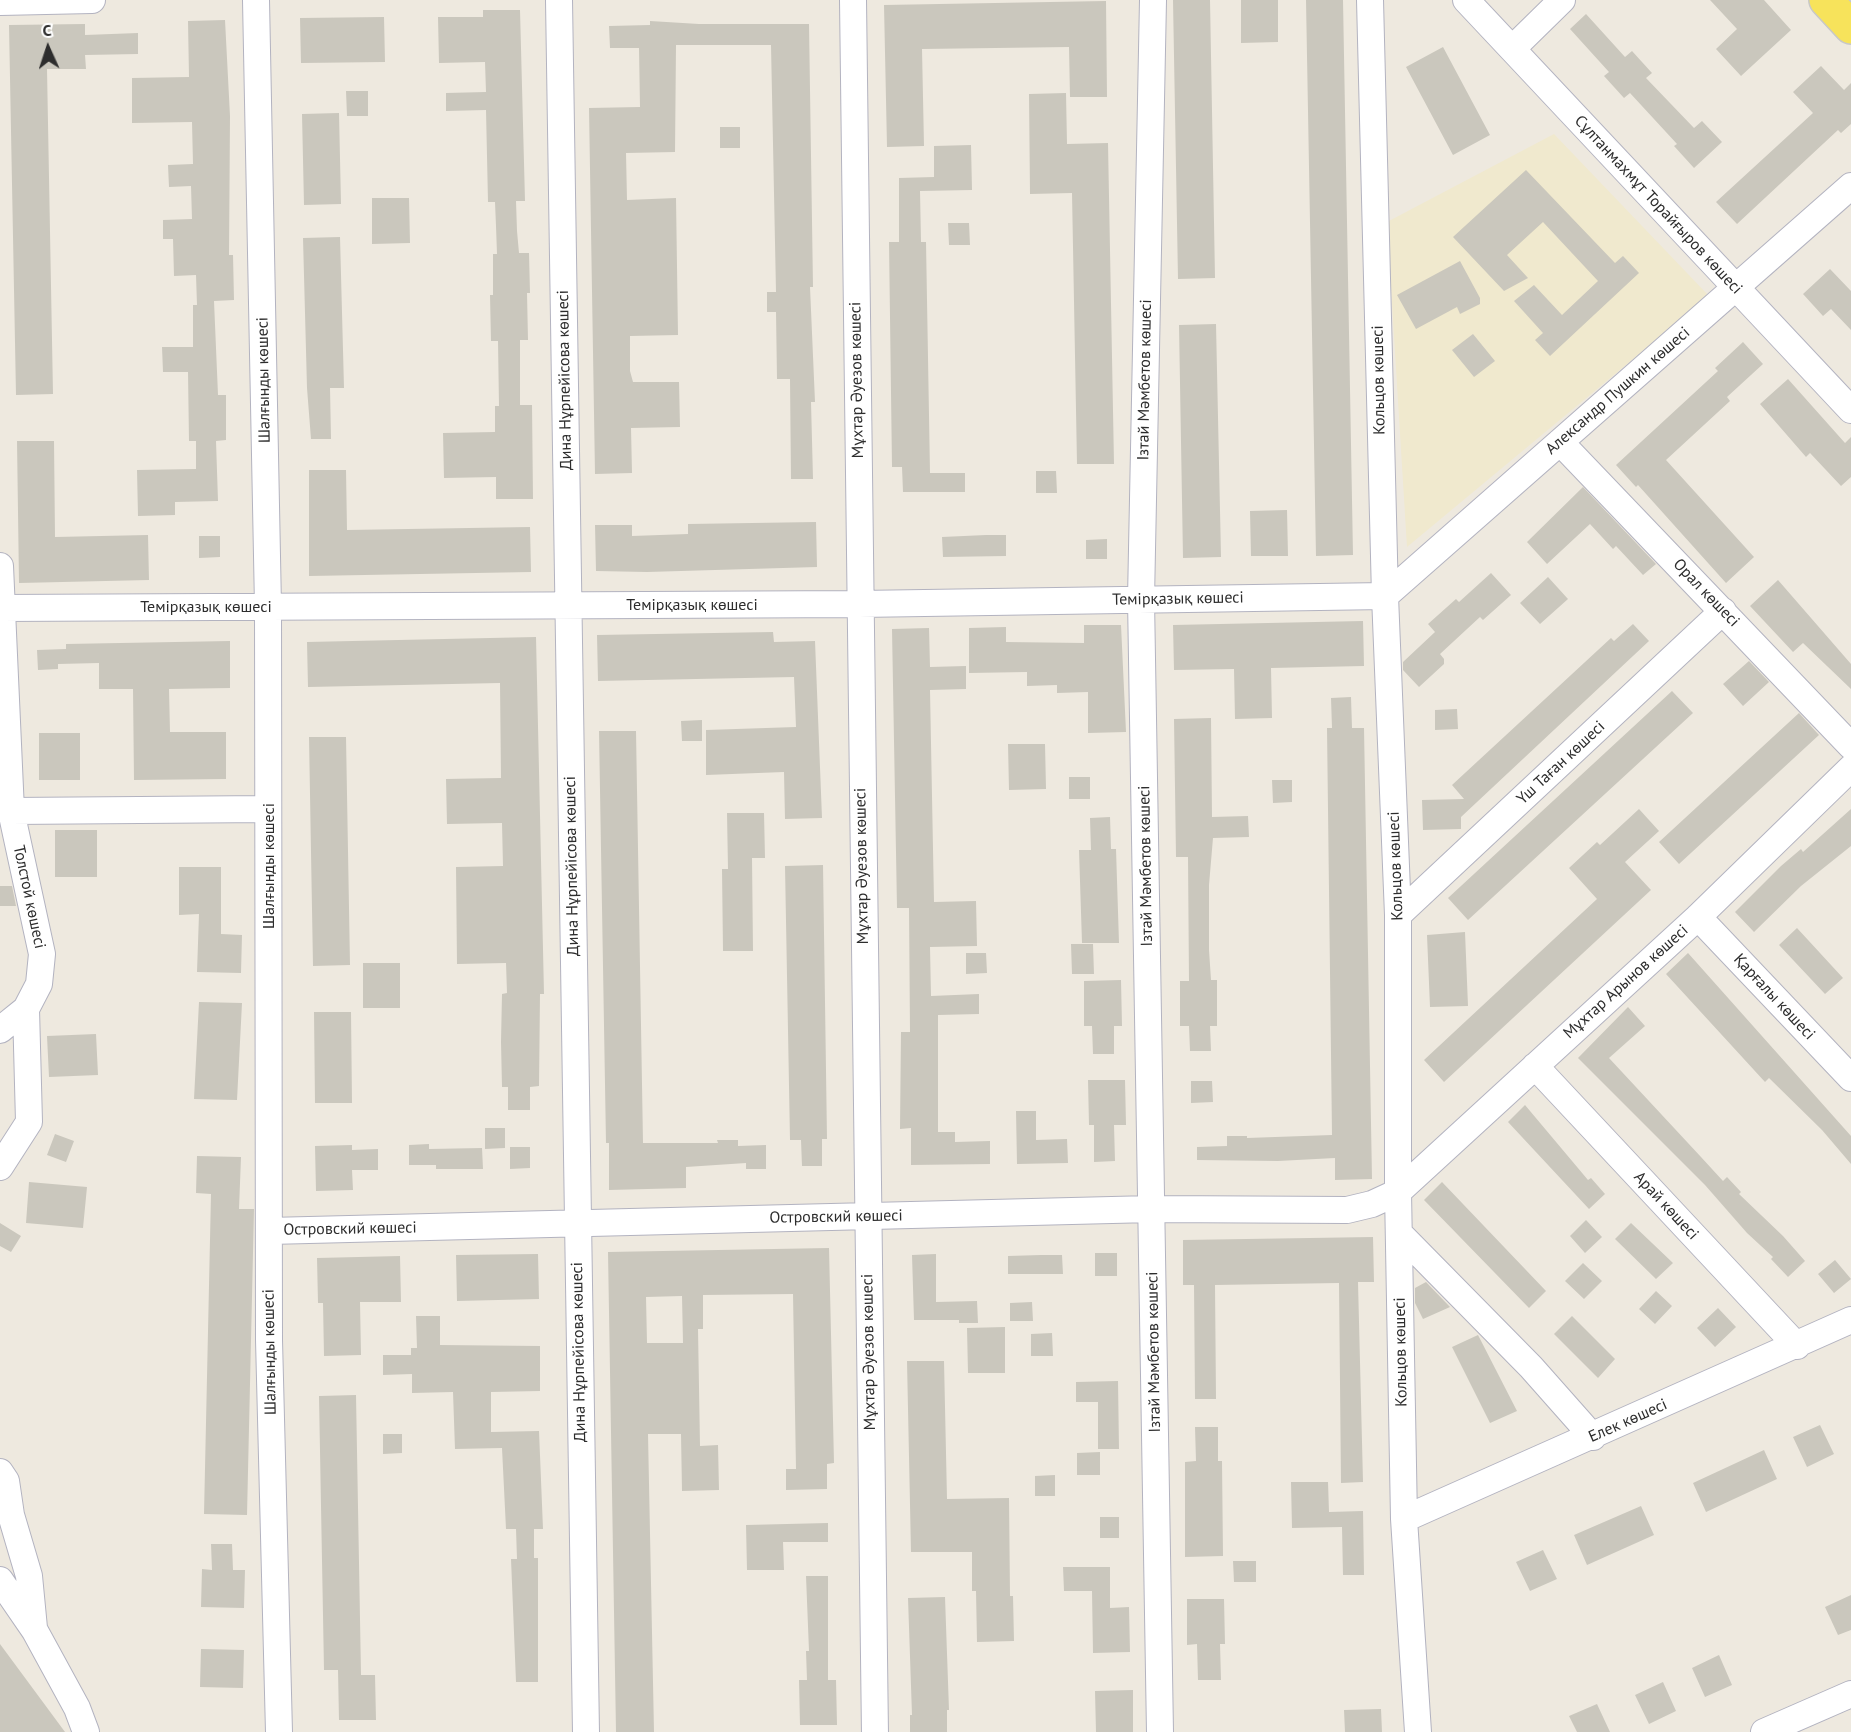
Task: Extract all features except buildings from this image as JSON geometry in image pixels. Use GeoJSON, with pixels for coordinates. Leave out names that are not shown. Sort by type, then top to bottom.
{"type":"FeatureCollection","features":[{"type":"Feature","properties":{"kind":"main road"},"geometry":{"type":"LineString","coordinates":[[1826,0],[1851,27]]}},
{"type":"Feature","properties":{"kind":"street"},"geometry":{"type":"LineString","coordinates":[[0,2],[92,0]]}},
{"type":"Feature","properties":{"kind":"street","name":"Шалғынды көшесі"},"geometry":{"type":"LineString","coordinates":[[256,0],[268,606],[269,1340],[279,1732]]}},
{"type":"Feature","properties":{"kind":"street","name":"Дина Нұрпейісова көшесі"},"geometry":{"type":"LineString","coordinates":[[559,0],[586,1732]]}},
{"type":"Feature","properties":{"kind":"street","name":"Мұхтар Әуезов көшесі"},"geometry":{"type":"LineString","coordinates":[[853,0],[875,1732]]}},
{"type":"Feature","properties":{"kind":"street","name":"Ізтай Мәмбетов көшесі"},"geometry":{"type":"LineString","coordinates":[[1153,0],[1141,599],[1160,1732]]}},
{"type":"Feature","properties":{"kind":"street","name":"Кольцов көшесі"},"geometry":{"type":"LineString","coordinates":[[1370,0],[1384,596],[1398,915],[1398,1192],[1404,1519],[1418,1732]]}},
{"type":"Feature","properties":{"kind":"street","name":"Сұлтанмахмұт Торайғыров көшесі"},"geometry":{"type":"LineString","coordinates":[[1466,0],[1851,410]]}},
{"type":"Feature","properties":{"kind":"street"},"geometry":{"type":"LineString","coordinates":[[1512,49],[1562,0]]}},
{"type":"Feature","properties":{"kind":"street","name":"Александр Пушкин көшесі"},"geometry":{"type":"LineString","coordinates":[[1384,596],[1851,186]]}},
{"type":"Feature","properties":{"kind":"street","name":"Орал көшесі"},"geometry":{"type":"LineString","coordinates":[[1560,442],[1851,746]]}},
{"type":"Feature","properties":{"kind":"street","name":"Толстой көшесі"},"geometry":{"type":"LineString","coordinates":[[0,566],[11,811],[42,954],[39,984],[26,1009]]}},
{"type":"Feature","properties":{"kind":"street","name":"Темірқазық көшесі"},"geometry":{"type":"LineString","coordinates":[[1,608],[859,604],[1384,596]]}},
{"type":"Feature","properties":{"kind":"street","name":"Үш Таған көшесі"},"geometry":{"type":"LineString","coordinates":[[1398,915],[1723,611]]}},
{"type":"Feature","properties":{"kind":"street","name":"Мұхтар Арынов көшесі"},"geometry":{"type":"LineString","coordinates":[[1398,1192],[1698,916],[1851,768]]}},
{"type":"Feature","properties":{"kind":"street"},"geometry":{"type":"LineString","coordinates":[[11,811],[268,809]]}},
{"type":"Feature","properties":{"kind":"street","name":"Қарғалы көшесі"},"geometry":{"type":"LineString","coordinates":[[1698,916],[1851,1078]]}},
{"type":"Feature","properties":{"kind":"street"},"geometry":{"type":"LineString","coordinates":[[0,1030],[26,1009]]}},
{"type":"Feature","properties":{"kind":"street"},"geometry":{"type":"LineString","coordinates":[[0,1167],[29,1122],[26,1009]]}},
{"type":"Feature","properties":{"kind":"street","name":"Арай көшесі"},"geometry":{"type":"LineString","coordinates":[[1535,1066],[1797,1346]]}},
{"type":"Feature","properties":{"kind":"street","name":"Островский көшесі"},"geometry":{"type":"LineString","coordinates":[[269,1230],[1152,1209],[1347,1210],[1372,1204],[1398,1192]]}},
{"type":"Feature","properties":{"kind":"street"},"geometry":{"type":"LineString","coordinates":[[1399,1233],[1531,1367],[1593,1437]]}},
{"type":"Feature","properties":{"kind":"street","name":"Елек көшесі"},"geometry":{"type":"LineString","coordinates":[[1404,1519],[1593,1437],[1851,1320]]}},
{"type":"Feature","properties":{"kind":"street"},"geometry":{"type":"LineString","coordinates":[[0,1472],[6,1480],[11,1515],[9,1539],[29,1576],[35,1631]]}},
{"type":"Feature","properties":{"kind":"street"},"geometry":{"type":"LineString","coordinates":[[0,1580],[35,1631],[77,1708],[86,1732]]}},
{"type":"Feature","properties":{"kind":"street"},"geometry":{"type":"LineString","coordinates":[[1764,1732],[1851,1694]]}},
{"type":"Feature","properties":{"kind":"shaded area"},"geometry":{"type":"Polygon","coordinates":[[[1554,134],[1709,296],[1407,547],[1387,222],[1554,134]]]}}]}
